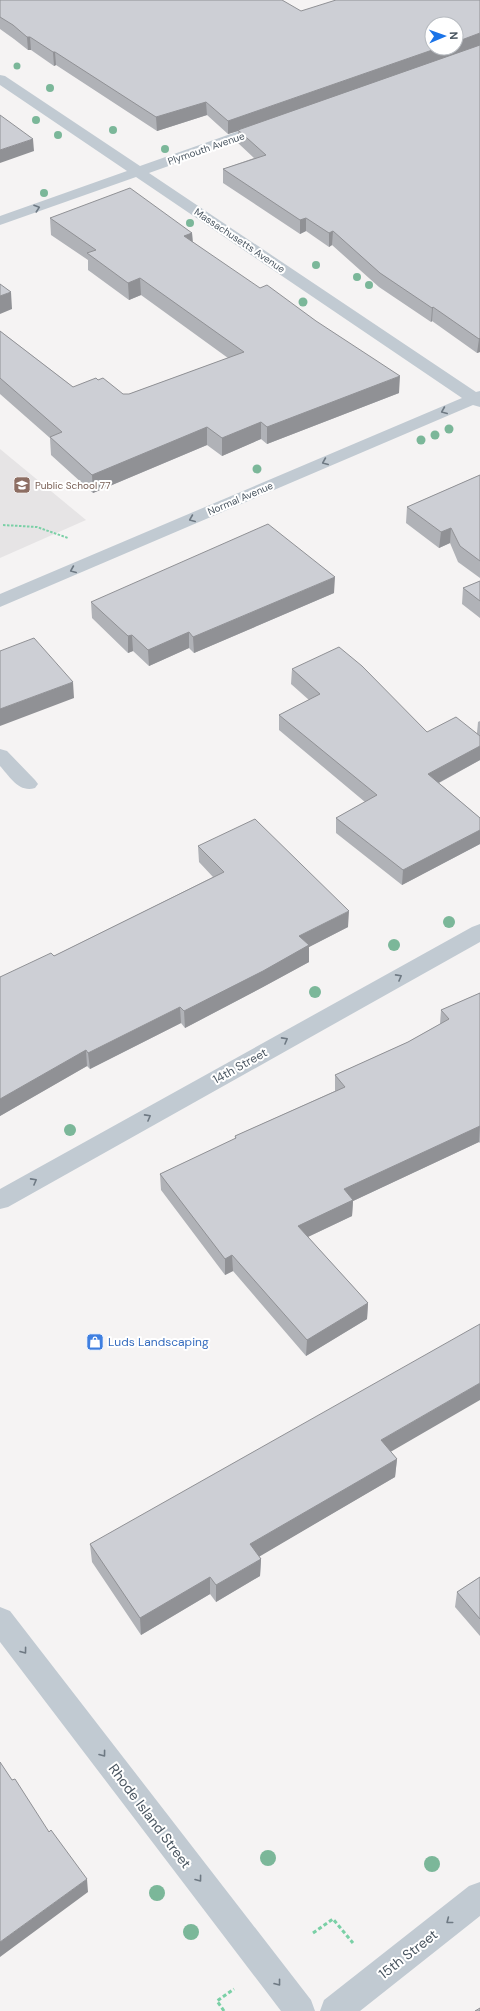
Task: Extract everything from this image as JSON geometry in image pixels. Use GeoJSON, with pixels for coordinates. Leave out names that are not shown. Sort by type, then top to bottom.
{"type":"FeatureCollection","features":[{"type":"Feature","properties":{"kind":"street","name":"Massachusetts Avenue"},"geometry":{"type":"LineString","coordinates":[[0,79],[478,399]]}},
{"type":"Feature","properties":{"kind":"street","name":"Plymouth Avenue"},"geometry":{"type":"LineString","coordinates":[[0,220],[278,122]]}},
{"type":"Feature","properties":{"kind":"street","name":"Normal Avenue"},"geometry":{"type":"LineString","coordinates":[[0,601],[478,399]]}},
{"type":"Feature","properties":{"kind":"street","name":"14th Street"},"geometry":{"type":"LineString","coordinates":[[0,1200],[480,932]]}},
{"type":"Feature","properties":{"kind":"street","name":"Rhode Island Street"},"geometry":{"type":"LineString","coordinates":[[0,1620],[300,2011]]}},
{"type":"Feature","properties":{"kind":"street","name":"15th Street"},"geometry":{"type":"LineString","coordinates":[[335,2011],[480,1897]]}},
{"type":"Feature","properties":{"kind":"lane"},"geometry":{"type":"LineString","coordinates":[[0,755],[28,784]]}},
{"type":"Feature","properties":{"kind":"path"},"geometry":{"type":"LineString","coordinates":[[3,525],[37,527],[53,531],[70,539]]}},
{"type":"Feature","properties":{"kind":"path"},"geometry":{"type":"LineString","coordinates":[[314,1933],[332,1920],[353,1943]]}},
{"type":"Feature","properties":{"kind":"path"},"geometry":{"type":"LineString","coordinates":[[224,2011],[217,2001],[241,1984]]}},
{"type":"Feature","properties":{"kind":"shaded area","name":"Public School 77"},"geometry":{"type":"Polygon","coordinates":[[[0,449],[86,520],[0,558],[0,449]]]}},
{"type":"Feature","properties":{"kind":"building"},"geometry":{"type":"Polygon","coordinates":[[[0,0],[282,0],[301,11],[336,0],[480,0],[480,33],[464,39],[464,16],[424,16],[424,53],[228,121],[206,102],[156,117],[55,52],[30,37],[27,37],[13,25],[0,17],[0,0]]]}},
{"type":"Feature","properties":{"kind":"building"},"geometry":{"type":"Polygon","coordinates":[[[480,45],[479,339],[380,273],[333,231],[329,233],[306,218],[300,220],[223,169],[266,155],[238,130],[449,56],[464,56],[464,51],[480,45]]]}},
{"type":"Feature","properties":{"kind":"building"},"geometry":{"type":"Polygon","coordinates":[[[0,115],[33,139],[0,150],[0,115]]]}},
{"type":"Feature","properties":{"kind":"building"},"geometry":{"type":"Polygon","coordinates":[[[130,188],[192,233],[184,236],[260,288],[267,285],[316,321],[400,376],[267,427],[261,422],[222,438],[207,427],[92,475],[50,437],[62,432],[0,378],[0,331],[73,387],[96,378],[98,380],[103,378],[123,394],[129,394],[244,352],[140,278],[128,283],[87,253],[96,250],[50,218],[130,188]]]}},
{"type":"Feature","properties":{"kind":"building"},"geometry":{"type":"Polygon","coordinates":[[[0,284],[11,292],[0,296],[0,284]]]}},
{"type":"Feature","properties":{"kind":"building"},"geometry":{"type":"Polygon","coordinates":[[[480,475],[480,561],[460,546],[451,528],[441,532],[407,507],[480,475]]]}},
{"type":"Feature","properties":{"kind":"building"},"geometry":{"type":"Polygon","coordinates":[[[268,524],[335,577],[193,637],[189,632],[148,650],[132,635],[128,636],[91,602],[268,524]]]}},
{"type":"Feature","properties":{"kind":"building"},"geometry":{"type":"Polygon","coordinates":[[[480,581],[480,601],[463,588],[480,581]]]}},
{"type":"Feature","properties":{"kind":"building"},"geometry":{"type":"Polygon","coordinates":[[[34,638],[73,682],[0,709],[0,651],[34,638]]]}},
{"type":"Feature","properties":{"kind":"building"},"geometry":{"type":"Polygon","coordinates":[[[339,647],[362,666],[427,732],[456,717],[480,736],[480,746],[428,774],[480,818],[480,830],[403,870],[336,818],[377,795],[279,715],[320,694],[292,669],[339,647]]]}},
{"type":"Feature","properties":{"kind":"building"},"geometry":{"type":"Polygon","coordinates":[[[255,819],[349,911],[299,936],[309,945],[263,971],[184,1011],[180,1007],[88,1053],[86,1050],[0,1099],[0,977],[51,953],[54,956],[224,872],[198,846],[255,819]]]}},
{"type":"Feature","properties":{"kind":"building"},"geometry":{"type":"Polygon","coordinates":[[[480,993],[480,1126],[344,1189],[353,1200],[298,1226],[368,1303],[307,1340],[232,1255],[225,1259],[160,1174],[236,1138],[235,1136],[345,1087],[335,1075],[408,1042],[449,1019],[441,1010],[480,993]]]}},
{"type":"Feature","properties":{"kind":"building"},"geometry":{"type":"Polygon","coordinates":[[[480,1324],[480,1383],[381,1440],[397,1459],[250,1544],[261,1559],[216,1585],[210,1577],[140,1618],[90,1544],[480,1324]]]}},
{"type":"Feature","properties":{"kind":"building"},"geometry":{"type":"Polygon","coordinates":[[[480,1577],[480,1619],[457,1592],[480,1577]]]}},
{"type":"Feature","properties":{"kind":"building"},"geometry":{"type":"Polygon","coordinates":[[[0,1762],[12,1780],[15,1779],[49,1832],[51,1830],[87,1879],[0,1942],[0,1762]]]}},
{"type":"Feature","properties":{"kind":"place","name":"Public School 77"},"geometry":{"type":"Point","coordinates":[22,485]}},
{"type":"Feature","properties":{"kind":"place","name":"Luds Landscaping"},"geometry":{"type":"Point","coordinates":[95,1342]}}]}
